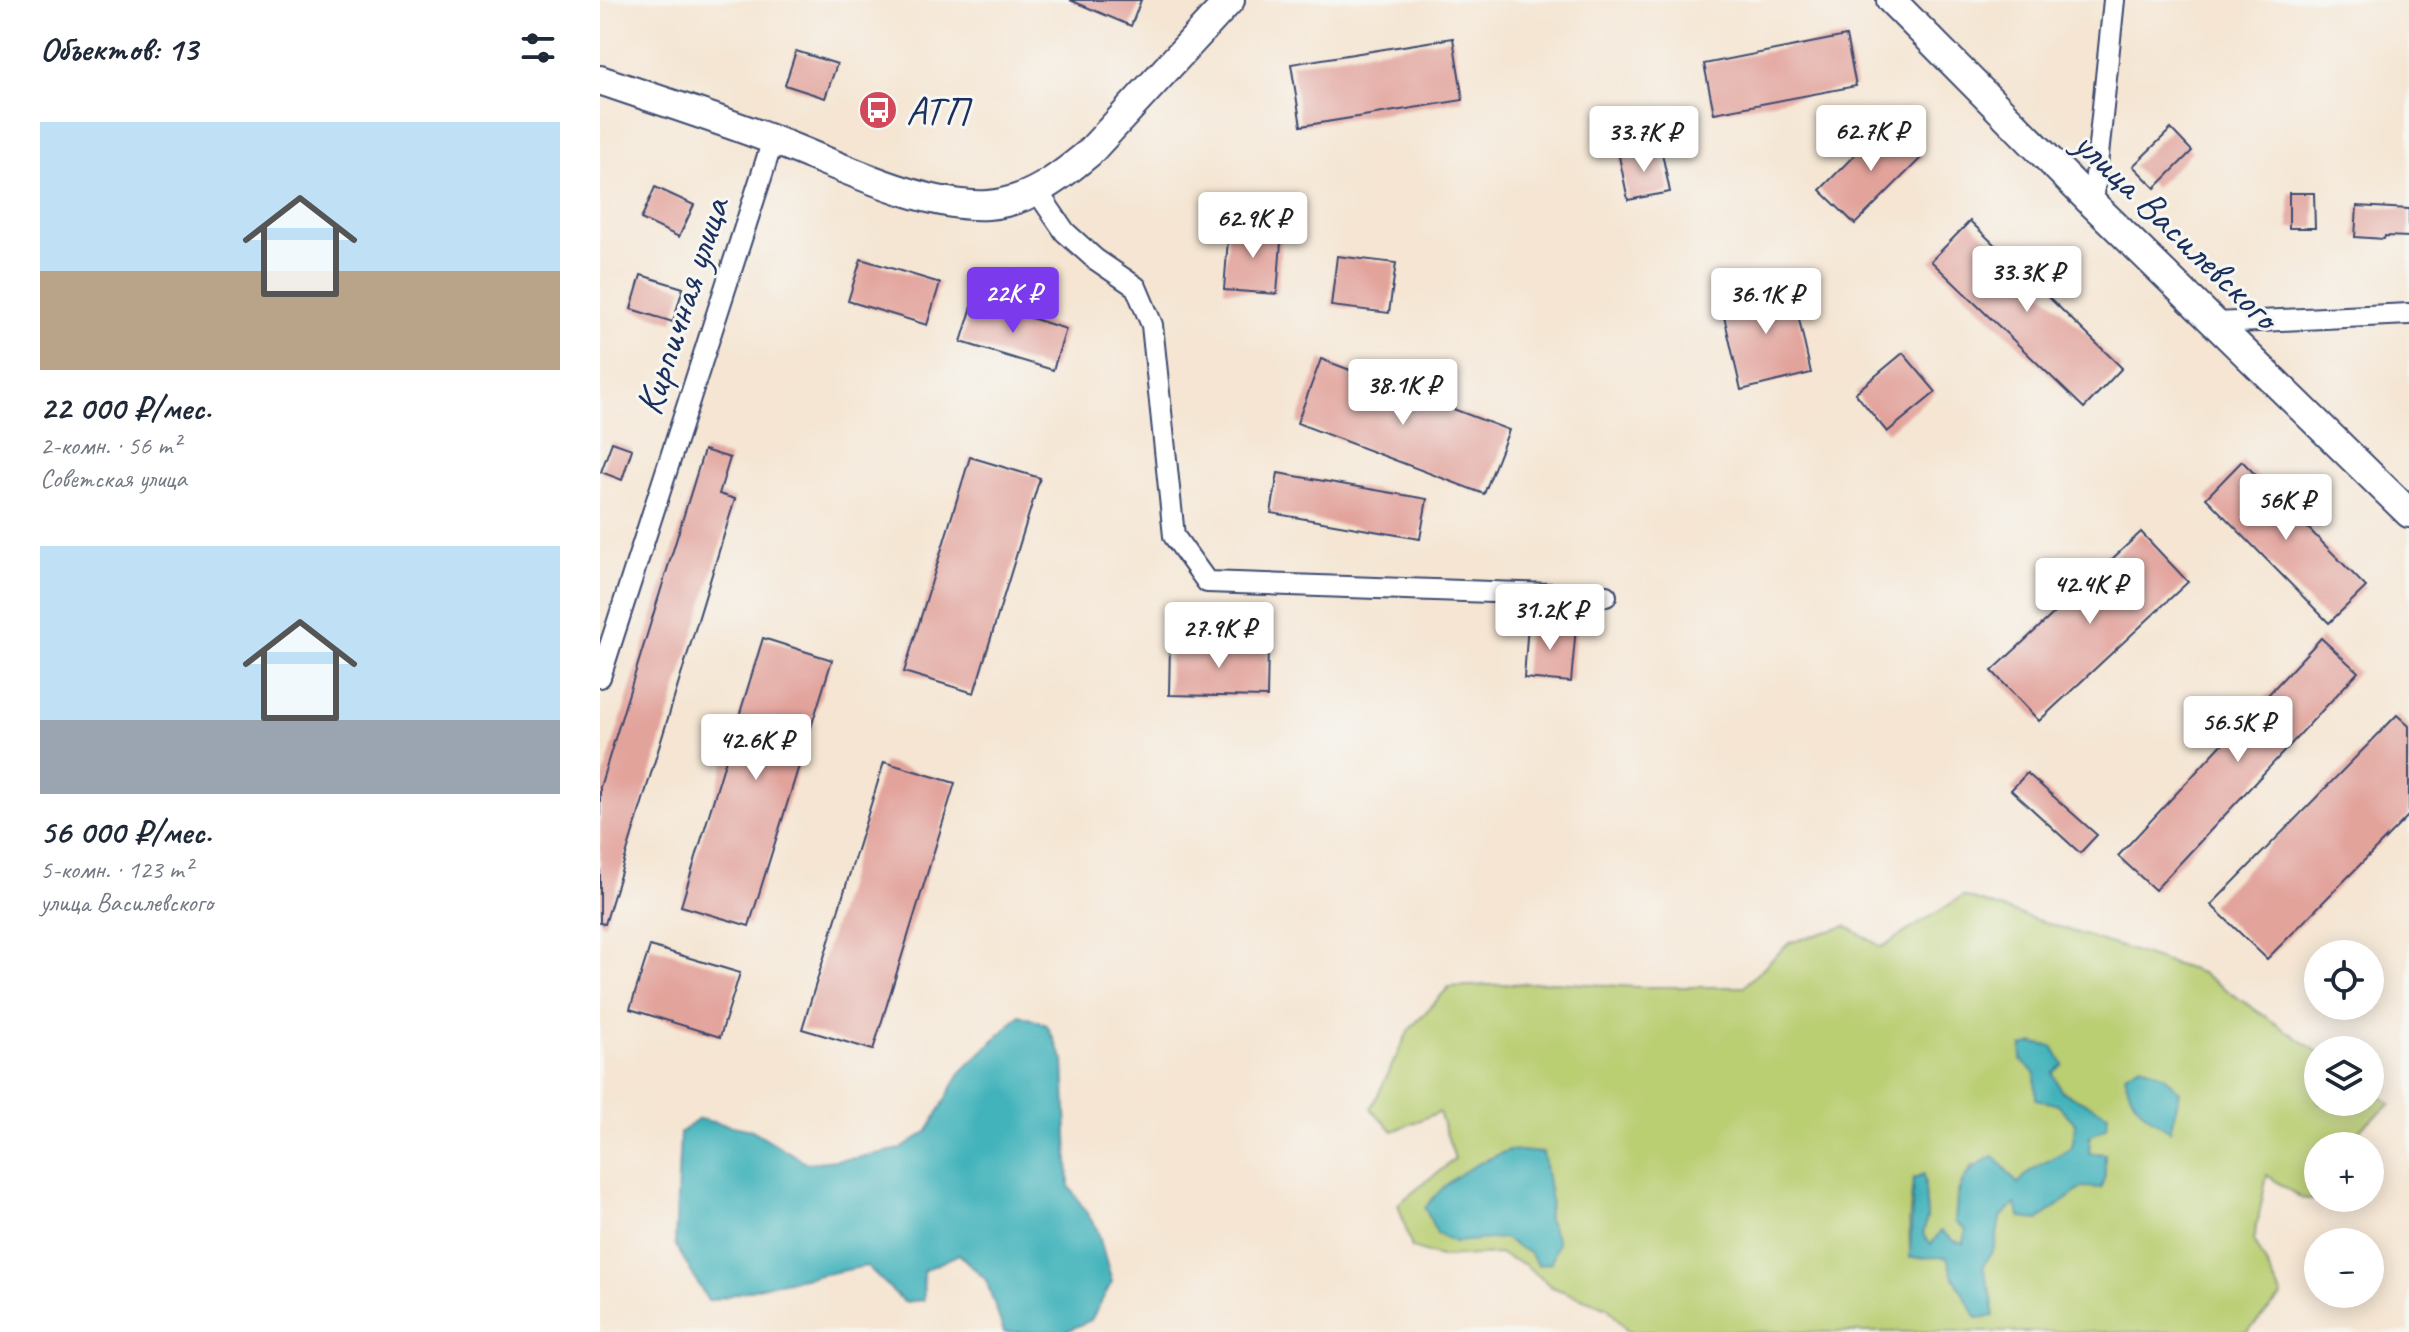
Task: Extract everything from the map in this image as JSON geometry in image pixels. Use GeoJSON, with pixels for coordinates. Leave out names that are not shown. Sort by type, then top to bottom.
{"type":"FeatureCollection","features":[{"type":"Feature","properties":{"kind":"street"},"geometry":{"type":"LineString","coordinates":[[600,80],[773,140],[857,174],[930,197],[966,205],[990,205],[1037,191],[1089,153],[1230,0]]}},
{"type":"Feature","properties":{"kind":"street","name":"улица Василевского"},"geometry":{"type":"LineString","coordinates":[[1891,0],[2093,204],[2409,513]]}},
{"type":"Feature","properties":{"kind":"street"},"geometry":{"type":"LineString","coordinates":[[2093,204],[2114,0]]}},
{"type":"Feature","properties":{"kind":"street","name":"Кирпичная улица"},"geometry":{"type":"LineString","coordinates":[[600,677],[773,140]]}},
{"type":"Feature","properties":{"kind":"street"},"geometry":{"type":"LineString","coordinates":[[1037,191],[1065,232],[1095,259],[1136,287],[1152,325],[1174,536],[1207,582],[1606,596]]}},
{"type":"Feature","properties":{"kind":"street"},"geometry":{"type":"LineString","coordinates":[[2216,323],[2409,314]]}},
{"type":"Feature","properties":{"kind":"green space"},"geometry":{"type":"Polygon","coordinates":[[[1963,896],[2201,973],[2304,1043],[2304,1116],[2376,1116],[2359,1132],[2304,1132],[2304,1198],[2267,1175],[2254,1240],[2282,1296],[2247,1332],[1628,1332],[1608,1308],[1552,1287],[1524,1264],[1499,1254],[1440,1257],[1412,1248],[1398,1204],[1455,1159],[1439,1112],[1393,1131],[1371,1109],[1409,1030],[1449,987],[1553,982],[1637,987],[1743,987],[1789,943],[1846,926],[1882,947],[1963,896]],[[2035,1073],[2076,1124],[2072,1147],[2030,1171],[2018,1184],[1972,1165],[1957,1193],[1955,1222],[1966,1230],[1964,1243],[1954,1241],[1931,1245],[1923,1235],[1927,1217],[1924,1175],[1913,1179],[1910,1257],[1947,1256],[1952,1274],[1977,1318],[1992,1298],[1983,1267],[1995,1246],[2000,1218],[2015,1204],[2038,1220],[2083,1187],[2105,1154],[2089,1153],[2090,1136],[2106,1127],[2108,1115],[2061,1091],[2053,1073],[2035,1073]],[[1543,1153],[1503,1238],[1529,1253],[1538,1265],[1558,1242],[1547,1217],[1551,1202],[1543,1153]]]}},
{"type":"Feature","properties":{"kind":"water"},"geometry":{"type":"Polygon","coordinates":[[[1020,1015],[1047,1025],[1064,1060],[1069,1186],[1097,1229],[1112,1282],[1091,1320],[1065,1332],[1004,1332],[986,1280],[959,1254],[923,1271],[924,1300],[904,1302],[867,1266],[773,1284],[708,1301],[675,1244],[680,1133],[699,1119],[752,1130],[807,1163],[901,1149],[928,1131],[960,1073],[1020,1015]]]}},
{"type":"Feature","properties":{"kind":"water"},"geometry":{"type":"Polygon","coordinates":[[[2034,1043],[2053,1047],[2063,1064],[2053,1073],[2061,1091],[2108,1114],[2106,1127],[2090,1136],[2089,1153],[2105,1154],[2105,1175],[2101,1188],[2083,1187],[2038,1220],[2021,1218],[2015,1204],[2000,1218],[1995,1246],[1983,1267],[1994,1316],[1977,1318],[1952,1274],[1947,1257],[1910,1258],[1913,1179],[1924,1174],[1927,1217],[1923,1235],[1931,1244],[1941,1231],[1954,1241],[1964,1243],[1966,1230],[1955,1222],[1956,1210],[1963,1182],[1974,1168],[1994,1156],[2018,1184],[2030,1171],[2072,1147],[2076,1124],[2058,1105],[2036,1099],[2035,1073],[2021,1060],[2022,1046],[2034,1043]]]}},
{"type":"Feature","properties":{"kind":"water"},"geometry":{"type":"Polygon","coordinates":[[[2141,1065],[2164,1076],[2180,1092],[2170,1131],[2146,1114],[2130,1093],[2125,1074],[2141,1065]]]}},
{"type":"Feature","properties":{"kind":"water"},"geometry":{"type":"Polygon","coordinates":[[[1509,1150],[1543,1153],[1551,1202],[1547,1217],[1558,1242],[1551,1263],[1538,1265],[1529,1253],[1503,1238],[1455,1242],[1437,1234],[1425,1208],[1462,1173],[1509,1150]]]}},
{"type":"Feature","properties":{"kind":"building"},"geometry":{"type":"Polygon","coordinates":[[[1070,0],[1141,0],[1131,26],[1070,0]]]}},
{"type":"Feature","properties":{"kind":"building"},"geometry":{"type":"Polygon","coordinates":[[[1846,36],[1856,86],[1714,113],[1704,64],[1846,36]]]}},
{"type":"Feature","properties":{"kind":"building"},"geometry":{"type":"Polygon","coordinates":[[[1453,38],[1463,100],[1301,126],[1291,64],[1453,38]]]}},
{"type":"Feature","properties":{"kind":"building"},"geometry":{"type":"Polygon","coordinates":[[[796,51],[837,64],[825,98],[785,85],[796,51]]]}},
{"type":"Feature","properties":{"kind":"building"},"geometry":{"type":"Polygon","coordinates":[[[1887,122],[1922,157],[1855,224],[1820,190],[1887,122]]]}},
{"type":"Feature","properties":{"kind":"building"},"geometry":{"type":"Polygon","coordinates":[[[2171,129],[2192,151],[2155,188],[2133,166],[2171,129]]]}},
{"type":"Feature","properties":{"kind":"building"},"geometry":{"type":"Polygon","coordinates":[[[1661,148],[1670,192],[1628,200],[1619,156],[1661,148]]]}},
{"type":"Feature","properties":{"kind":"building"},"geometry":{"type":"Polygon","coordinates":[[[655,187],[694,205],[679,237],[641,219],[655,187]]]}},
{"type":"Feature","properties":{"kind":"building"},"geometry":{"type":"Polygon","coordinates":[[[2289,193],[2314,193],[2315,228],[2289,228],[2289,193]]]}},
{"type":"Feature","properties":{"kind":"building"},"geometry":{"type":"Polygon","coordinates":[[[2357,206],[2409,209],[2409,237],[2355,237],[2357,206]]]}},
{"type":"Feature","properties":{"kind":"building"},"geometry":{"type":"Polygon","coordinates":[[[1970,221],[2122,368],[2084,408],[1931,261],[1970,221]]]}},
{"type":"Feature","properties":{"kind":"building"},"geometry":{"type":"Polygon","coordinates":[[[1229,226],[1282,229],[1277,294],[1224,290],[1229,226]]]}},
{"type":"Feature","properties":{"kind":"building"},"geometry":{"type":"Polygon","coordinates":[[[1337,256],[1396,263],[1389,313],[1331,306],[1337,256]]]}},
{"type":"Feature","properties":{"kind":"building"},"geometry":{"type":"Polygon","coordinates":[[[861,259],[940,283],[927,325],[848,301],[861,259]]]}},
{"type":"Feature","properties":{"kind":"building"},"geometry":{"type":"Polygon","coordinates":[[[641,275],[683,288],[673,322],[631,309],[641,275]]]}},
{"type":"Feature","properties":{"kind":"building"},"geometry":{"type":"Polygon","coordinates":[[[1791,283],[1811,373],[1741,390],[1720,299],[1791,283]]]}},
{"type":"Feature","properties":{"kind":"building"},"geometry":{"type":"Polygon","coordinates":[[[974,300],[1066,329],[1053,370],[961,342],[974,300]]]}},
{"type":"Feature","properties":{"kind":"building"},"geometry":{"type":"Polygon","coordinates":[[[1903,353],[1936,392],[1887,432],[1855,393],[1903,353]]]}},
{"type":"Feature","properties":{"kind":"building"},"geometry":{"type":"Polygon","coordinates":[[[1321,359],[1509,430],[1484,494],[1297,423],[1321,359]]]}},
{"type":"Feature","properties":{"kind":"building"},"geometry":{"type":"Polygon","coordinates":[[[612,442],[632,449],[622,480],[601,472],[612,442]]]}},
{"type":"Feature","properties":{"kind":"building"},"geometry":{"type":"Polygon","coordinates":[[[704,450],[730,458],[719,494],[735,499],[605,924],[600,923],[600,787],[704,450]]]}},
{"type":"Feature","properties":{"kind":"building"},"geometry":{"type":"Polygon","coordinates":[[[970,457],[1040,478],[974,693],[904,672],[970,457]]]}},
{"type":"Feature","properties":{"kind":"building"},"geometry":{"type":"Polygon","coordinates":[[[2242,461],[2366,587],[2329,623],[2206,498],[2242,461]]]}},
{"type":"Feature","properties":{"kind":"building"},"geometry":{"type":"Polygon","coordinates":[[[1278,473],[1427,499],[1420,539],[1271,513],[1278,473]]]}},
{"type":"Feature","properties":{"kind":"building"},"geometry":{"type":"Polygon","coordinates":[[[2141,532],[2188,582],[2039,721],[1992,671],[2141,532]]]}},
{"type":"Feature","properties":{"kind":"building"},"geometry":{"type":"Polygon","coordinates":[[[1528,623],[1576,627],[1571,682],[1524,678],[1528,623]]]}},
{"type":"Feature","properties":{"kind":"building"},"geometry":{"type":"Polygon","coordinates":[[[763,638],[832,660],[749,926],[681,906],[763,638]]]}},
{"type":"Feature","properties":{"kind":"building"},"geometry":{"type":"Polygon","coordinates":[[[2321,638],[2358,672],[2155,890],[2118,856],[2321,638]]]}},
{"type":"Feature","properties":{"kind":"building"},"geometry":{"type":"Polygon","coordinates":[[[1170,643],[1268,644],[1267,697],[1169,695],[1170,643]]]}},
{"type":"Feature","properties":{"kind":"building"},"geometry":{"type":"Polygon","coordinates":[[[2397,715],[2409,726],[2409,815],[2267,959],[2211,905],[2397,715]]]}},
{"type":"Feature","properties":{"kind":"building"},"geometry":{"type":"Polygon","coordinates":[[[884,762],[955,783],[873,1050],[802,1029],[884,762]]]}},
{"type":"Feature","properties":{"kind":"building"},"geometry":{"type":"Polygon","coordinates":[[[2027,773],[2097,835],[2080,853],[2011,790],[2027,773]]]}},
{"type":"Feature","properties":{"kind":"building"},"geometry":{"type":"Polygon","coordinates":[[[650,946],[740,973],[720,1037],[630,1009],[650,946]]]}},
{"type":"Feature","properties":{"kind":"place","name":"АТП"},"geometry":{"type":"Point","coordinates":[878,110]}}]}
